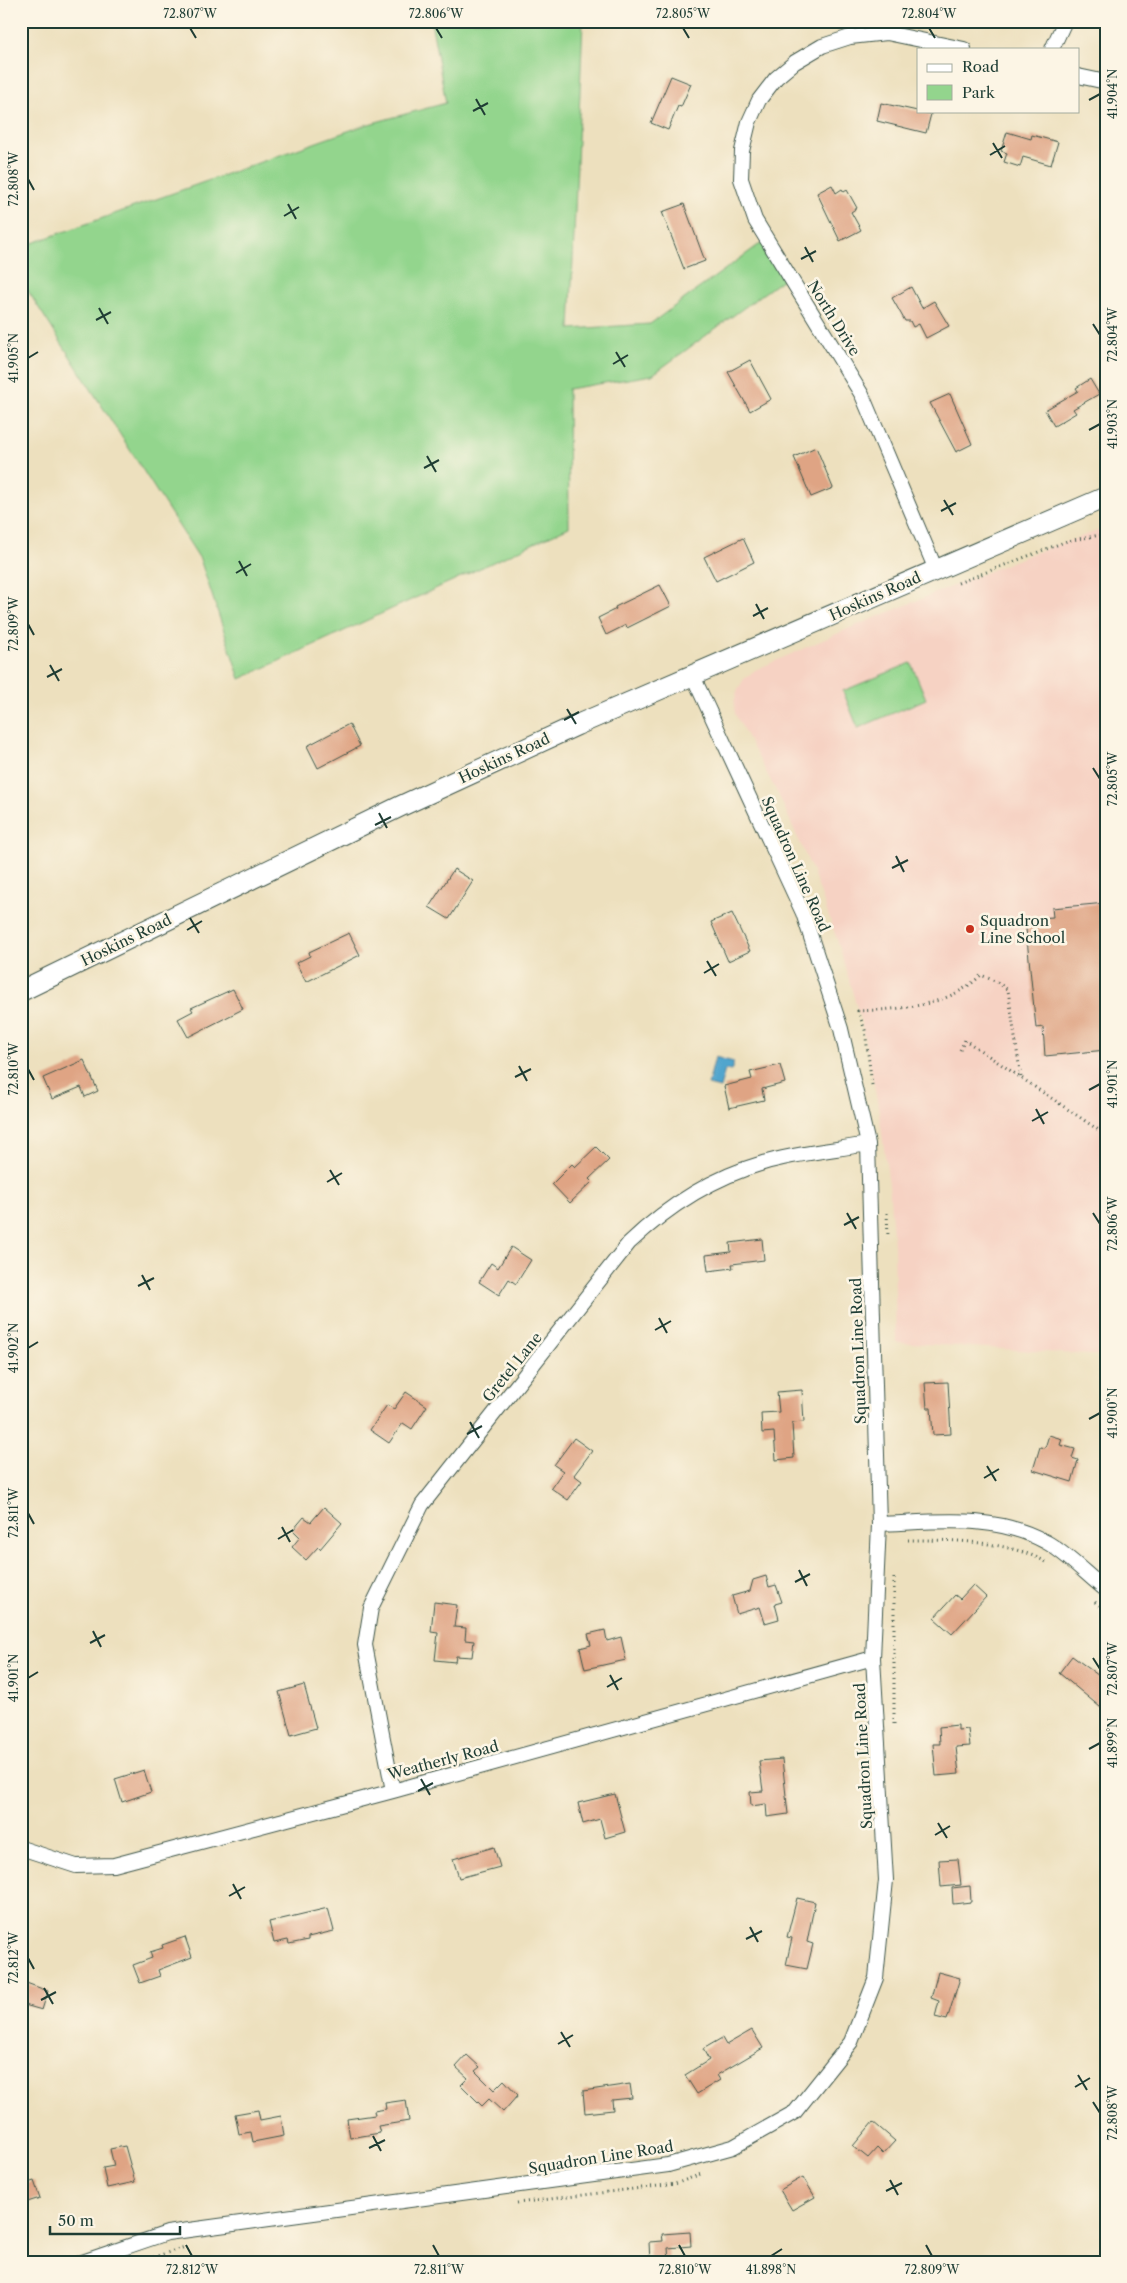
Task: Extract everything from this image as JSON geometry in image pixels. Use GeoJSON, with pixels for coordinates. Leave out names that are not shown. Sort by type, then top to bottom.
{"type":"FeatureCollection","features":[{"type":"Feature","properties":{"kind":"street"},"geometry":{"type":"LineString","coordinates":[[1052,48],[1065,21]]}},
{"type":"Feature","properties":{"kind":"street","name":"North Drive"},"geometry":{"type":"LineString","coordinates":[[936,570],[862,395],[755,220],[741,179],[742,151],[749,122],[759,100],[776,78],[794,62],[822,46],[850,37],[887,33],[959,48]]}},
{"type":"Feature","properties":{"kind":"street"},"geometry":{"type":"LineString","coordinates":[[1080,76],[1106,82]]}},
{"type":"Feature","properties":{"kind":"street","name":"Hoskins Road"},"geometry":{"type":"LineString","coordinates":[[21,991],[401,806],[692,674],[1106,497]]}},
{"type":"Feature","properties":{"kind":"street","name":"Squadron Line Road"},"geometry":{"type":"LineString","coordinates":[[82,2262],[166,2233],[668,2165],[733,2147],[795,2112],[850,2042],[876,1978],[886,1880],[873,1658],[879,1524],[868,1144],[841,1030],[803,913],[692,674]]}},
{"type":"Feature","properties":{"kind":"street","name":"Gretel Lane"},"geometry":{"type":"LineString","coordinates":[[393,1791],[365,1645],[371,1608],[422,1505],[629,1242],[655,1218],[683,1198],[709,1184],[763,1163],[868,1144]]}},
{"type":"Feature","properties":{"kind":"street"},"geometry":{"type":"LineString","coordinates":[[879,1524],[978,1520],[1017,1529],[1047,1542],[1106,1590]]}},
{"type":"Feature","properties":{"kind":"street","name":"Weatherly Road"},"geometry":{"type":"LineString","coordinates":[[21,1848],[76,1866],[114,1865],[393,1791],[873,1658]]}},
{"type":"Feature","properties":{"kind":"path"},"geometry":{"type":"LineString","coordinates":[[950,586],[1067,542],[1106,534]]}},
{"type":"Feature","properties":{"kind":"path"},"geometry":{"type":"LineString","coordinates":[[873,1092],[864,1030],[858,1011],[887,1010],[936,1002],[969,987],[981,975],[997,982],[1008,990],[1021,1078]]}},
{"type":"Feature","properties":{"kind":"path"},"geometry":{"type":"LineString","coordinates":[[960,1050],[965,1040],[1106,1135]]}},
{"type":"Feature","properties":{"kind":"path"},"geometry":{"type":"LineString","coordinates":[[887,1210],[888,1238]]}},
{"type":"Feature","properties":{"kind":"path"},"geometry":{"type":"LineString","coordinates":[[894,1524],[894,1540],[928,1540],[988,1545],[1031,1554],[1051,1565]]}},
{"type":"Feature","properties":{"kind":"path"},"geometry":{"type":"LineString","coordinates":[[894,1570],[894,1729]]}},
{"type":"Feature","properties":{"kind":"path"},"geometry":{"type":"LineString","coordinates":[[1088,1596],[1106,1612]]}},
{"type":"Feature","properties":{"kind":"path"},"geometry":{"type":"LineString","coordinates":[[510,2204],[675,2184],[707,2171]]}},
{"type":"Feature","properties":{"kind":"path"},"geometry":{"type":"LineString","coordinates":[[139,2262],[191,2245]]}},
{"type":"Feature","properties":{"kind":"shaded area","name":"Squadron Line School"},"geometry":{"type":"Polygon","coordinates":[[[1106,528],[1106,1356],[896,1342],[894,1246],[889,1185],[878,1105],[862,1026],[840,948],[813,872],[780,798],[735,714],[734,702],[737,691],[744,679],[755,670],[850,628],[1031,554],[1106,528]]]}},
{"type":"Feature","properties":{"kind":"green space"},"geometry":{"type":"Polygon","coordinates":[[[431,21],[583,21],[570,329],[650,324],[764,241],[786,277],[652,375],[568,389],[569,527],[240,679],[200,559],[21,280],[21,247],[365,125],[446,103],[431,21]]]}},
{"type":"Feature","properties":{"kind":"green space"},"geometry":{"type":"Polygon","coordinates":[[[911,663],[926,699],[858,728],[843,691],[911,663]]]}},
{"type":"Feature","properties":{"kind":"water"},"geometry":{"type":"Polygon","coordinates":[[[715,1057],[734,1062],[731,1071],[725,1070],[720,1088],[708,1085],[715,1057]]]}},
{"type":"Feature","properties":{"kind":"building"},"geometry":{"type":"Polygon","coordinates":[[[671,76],[691,84],[681,107],[678,106],[668,130],[651,123],[671,76]]]}},
{"type":"Feature","properties":{"kind":"building"},"geometry":{"type":"Polygon","coordinates":[[[881,103],[931,114],[926,133],[877,121],[881,103]]]}},
{"type":"Feature","properties":{"kind":"building"},"geometry":{"type":"Polygon","coordinates":[[[1007,132],[1031,139],[1032,135],[1058,142],[1051,165],[1023,157],[1020,167],[1004,162],[1007,153],[1001,151],[1007,132]]]}},
{"type":"Feature","properties":{"kind":"building"},"geometry":{"type":"Polygon","coordinates":[[[832,185],[836,193],[842,189],[844,192],[847,190],[857,208],[851,212],[861,230],[840,241],[817,193],[832,185]]]}},
{"type":"Feature","properties":{"kind":"building"},"geometry":{"type":"Polygon","coordinates":[[[684,204],[705,261],[684,269],[662,212],[684,204]]]}},
{"type":"Feature","properties":{"kind":"building"},"geometry":{"type":"Polygon","coordinates":[[[911,287],[922,308],[934,301],[949,326],[926,338],[919,324],[913,327],[910,321],[905,321],[892,298],[911,287]]]}},
{"type":"Feature","properties":{"kind":"building"},"geometry":{"type":"Polygon","coordinates":[[[750,360],[771,399],[750,411],[728,372],[750,360]]]}},
{"type":"Feature","properties":{"kind":"building"},"geometry":{"type":"Polygon","coordinates":[[[1090,379],[1099,394],[1073,409],[1076,413],[1054,426],[1045,410],[1078,391],[1076,388],[1090,379]]]}},
{"type":"Feature","properties":{"kind":"building"},"geometry":{"type":"Polygon","coordinates":[[[950,394],[972,444],[956,452],[930,403],[950,394]]]}},
{"type":"Feature","properties":{"kind":"building"},"geometry":{"type":"Polygon","coordinates":[[[816,447],[833,488],[811,497],[794,457],[816,447]]]}},
{"type":"Feature","properties":{"kind":"building"},"geometry":{"type":"Polygon","coordinates":[[[743,538],[754,562],[716,581],[704,557],[743,538]]]}},
{"type":"Feature","properties":{"kind":"building"},"geometry":{"type":"Polygon","coordinates":[[[660,585],[671,606],[627,628],[626,625],[606,635],[598,618],[616,609],[615,607],[660,585]]]}},
{"type":"Feature","properties":{"kind":"building"},"geometry":{"type":"Polygon","coordinates":[[[349,724],[360,746],[318,768],[307,746],[349,724]]]}},
{"type":"Feature","properties":{"kind":"building"},"geometry":{"type":"Polygon","coordinates":[[[454,869],[473,881],[449,919],[429,907],[454,869]]]}},
{"type":"Feature","properties":{"kind":"building"},"geometry":{"type":"Polygon","coordinates":[[[1106,903],[1106,1050],[1045,1056],[1043,1027],[1036,1028],[1025,919],[1053,917],[1052,908],[1106,903]]]}},
{"type":"Feature","properties":{"kind":"building"},"geometry":{"type":"Polygon","coordinates":[[[732,913],[750,951],[728,961],[711,922],[732,913]]]}},
{"type":"Feature","properties":{"kind":"building"},"geometry":{"type":"Polygon","coordinates":[[[349,933],[360,955],[306,982],[296,963],[310,956],[309,952],[349,933]]]}},
{"type":"Feature","properties":{"kind":"building"},"geometry":{"type":"Polygon","coordinates":[[[233,989],[243,1009],[188,1037],[178,1019],[193,1011],[191,1008],[233,989]]]}},
{"type":"Feature","properties":{"kind":"building"},"geometry":{"type":"Polygon","coordinates":[[[84,1060],[98,1091],[85,1097],[81,1087],[52,1099],[43,1078],[84,1060]]]}},
{"type":"Feature","properties":{"kind":"building"},"geometry":{"type":"Polygon","coordinates":[[[780,1065],[785,1083],[762,1089],[764,1100],[729,1108],[724,1086],[752,1079],[750,1072],[780,1065]]]}},
{"type":"Feature","properties":{"kind":"building"},"geometry":{"type":"Polygon","coordinates":[[[596,1147],[609,1160],[589,1179],[592,1182],[570,1203],[552,1184],[572,1164],[575,1167],[596,1147]]]}},
{"type":"Feature","properties":{"kind":"building"},"geometry":{"type":"Polygon","coordinates":[[[762,1239],[764,1260],[732,1264],[733,1268],[708,1271],[706,1255],[731,1252],[730,1243],[762,1239]]]}},
{"type":"Feature","properties":{"kind":"building"},"geometry":{"type":"Polygon","coordinates":[[[511,1247],[531,1260],[516,1284],[509,1279],[499,1295],[479,1282],[491,1263],[498,1268],[511,1247]]]}},
{"type":"Feature","properties":{"kind":"building"},"geometry":{"type":"Polygon","coordinates":[[[948,1382],[951,1434],[933,1435],[931,1408],[927,1408],[925,1383],[948,1382]]]}},
{"type":"Feature","properties":{"kind":"building"},"geometry":{"type":"Polygon","coordinates":[[[802,1390],[804,1422],[792,1423],[794,1458],[776,1460],[774,1432],[762,1433],[761,1413],[779,1412],[777,1392],[802,1390]]]}},
{"type":"Feature","properties":{"kind":"building"},"geometry":{"type":"Polygon","coordinates":[[[406,1392],[427,1406],[412,1429],[403,1423],[389,1443],[370,1430],[387,1405],[394,1409],[406,1392]]]}},
{"type":"Feature","properties":{"kind":"building"},"geometry":{"type":"Polygon","coordinates":[[[1049,1435],[1062,1439],[1060,1445],[1075,1449],[1072,1458],[1078,1460],[1072,1482],[1033,1470],[1040,1447],[1045,1448],[1049,1435]]]}},
{"type":"Feature","properties":{"kind":"building"},"geometry":{"type":"Polygon","coordinates":[[[574,1438],[592,1451],[574,1475],[582,1481],[568,1500],[551,1488],[563,1471],[554,1465],[574,1438]]]}},
{"type":"Feature","properties":{"kind":"building"},"geometry":{"type":"Polygon","coordinates":[[[324,1507],[342,1523],[320,1549],[318,1547],[306,1560],[292,1547],[300,1537],[293,1530],[304,1517],[311,1522],[324,1507]]]}},
{"type":"Feature","properties":{"kind":"building"},"geometry":{"type":"Polygon","coordinates":[[[766,1576],[769,1587],[776,1585],[782,1602],[775,1604],[779,1619],[765,1623],[760,1607],[737,1614],[732,1596],[750,1591],[753,1580],[766,1576]]]}},
{"type":"Feature","properties":{"kind":"building"},"geometry":{"type":"Polygon","coordinates":[[[973,1585],[986,1597],[952,1634],[934,1618],[955,1595],[960,1599],[973,1585]]]}},
{"type":"Feature","properties":{"kind":"building"},"geometry":{"type":"Polygon","coordinates":[[[434,1602],[457,1605],[454,1627],[466,1628],[465,1640],[474,1641],[472,1657],[456,1656],[455,1662],[435,1660],[438,1633],[431,1632],[434,1602]]]}},
{"type":"Feature","properties":{"kind":"building"},"geometry":{"type":"Polygon","coordinates":[[[605,1630],[607,1641],[621,1637],[626,1660],[585,1669],[580,1648],[591,1645],[588,1634],[605,1630]]]}},
{"type":"Feature","properties":{"kind":"building"},"geometry":{"type":"Polygon","coordinates":[[[1072,1656],[1106,1681],[1106,1712],[1059,1673],[1072,1656]]]}},
{"type":"Feature","properties":{"kind":"building"},"geometry":{"type":"Polygon","coordinates":[[[304,1685],[316,1728],[291,1735],[279,1692],[304,1685]]]}},
{"type":"Feature","properties":{"kind":"building"},"geometry":{"type":"Polygon","coordinates":[[[958,1725],[958,1730],[968,1729],[970,1746],[956,1747],[959,1774],[936,1776],[933,1744],[940,1744],[939,1727],[958,1725]]]}},
{"type":"Feature","properties":{"kind":"building"},"geometry":{"type":"Polygon","coordinates":[[[782,1759],[788,1814],[767,1817],[766,1804],[751,1806],[750,1792],[763,1791],[759,1761],[782,1759]]]}},
{"type":"Feature","properties":{"kind":"building"},"geometry":{"type":"Polygon","coordinates":[[[144,1770],[151,1792],[122,1802],[115,1779],[144,1770]]]}},
{"type":"Feature","properties":{"kind":"building"},"geometry":{"type":"Polygon","coordinates":[[[615,1794],[625,1832],[605,1838],[600,1819],[583,1824],[578,1803],[615,1794]]]}},
{"type":"Feature","properties":{"kind":"building"},"geometry":{"type":"Polygon","coordinates":[[[494,1847],[500,1867],[459,1878],[453,1859],[494,1847]]]}},
{"type":"Feature","properties":{"kind":"building"},"geometry":{"type":"Polygon","coordinates":[[[958,1859],[961,1885],[941,1887],[939,1860],[958,1859]]]}},
{"type":"Feature","properties":{"kind":"building"},"geometry":{"type":"Polygon","coordinates":[[[970,1886],[971,1902],[953,1904],[952,1888],[970,1886]]]}},
{"type":"Feature","properties":{"kind":"building"},"geometry":{"type":"Polygon","coordinates":[[[797,1898],[815,1902],[807,1942],[813,1944],[807,1969],[786,1965],[792,1938],[787,1937],[797,1898]]]}},
{"type":"Feature","properties":{"kind":"building"},"geometry":{"type":"Polygon","coordinates":[[[328,1908],[334,1931],[289,1944],[288,1940],[274,1943],[269,1922],[328,1908]]]}},
{"type":"Feature","properties":{"kind":"building"},"geometry":{"type":"Polygon","coordinates":[[[185,1937],[192,1957],[158,1970],[160,1976],[140,1983],[133,1965],[152,1958],[150,1952],[163,1948],[162,1945],[185,1937]]]}},
{"type":"Feature","properties":{"kind":"building"},"geometry":{"type":"Polygon","coordinates":[[[938,1972],[960,1978],[947,2020],[935,2017],[939,2001],[931,1998],[938,1972]]]}},
{"type":"Feature","properties":{"kind":"building"},"geometry":{"type":"Polygon","coordinates":[[[21,1981],[48,1991],[42,2010],[21,2004],[21,1981]]]}},
{"type":"Feature","properties":{"kind":"building"},"geometry":{"type":"Polygon","coordinates":[[[752,2030],[763,2048],[717,2075],[720,2080],[697,2094],[685,2075],[709,2060],[703,2049],[722,2038],[726,2045],[752,2030]]]}},
{"type":"Feature","properties":{"kind":"building"},"geometry":{"type":"Polygon","coordinates":[[[467,2055],[480,2067],[475,2071],[494,2090],[504,2080],[518,2095],[503,2112],[489,2099],[482,2106],[461,2085],[468,2078],[456,2067],[467,2055]]]}},
{"type":"Feature","properties":{"kind":"building"},"geometry":{"type":"Polygon","coordinates":[[[630,2084],[632,2098],[612,2100],[613,2110],[585,2113],[583,2091],[630,2084]]]}},
{"type":"Feature","properties":{"kind":"building"},"geometry":{"type":"Polygon","coordinates":[[[406,2100],[409,2121],[378,2126],[380,2133],[350,2138],[347,2119],[375,2115],[374,2111],[386,2109],[385,2103],[406,2100]]]}},
{"type":"Feature","properties":{"kind":"building"},"geometry":{"type":"Polygon","coordinates":[[[258,2110],[260,2120],[281,2116],[284,2136],[253,2142],[251,2132],[239,2134],[235,2114],[258,2110]]]}},
{"type":"Feature","properties":{"kind":"building"},"geometry":{"type":"Polygon","coordinates":[[[873,2122],[895,2141],[883,2154],[877,2148],[868,2158],[853,2146],[873,2122]]]}},
{"type":"Feature","properties":{"kind":"building"},"geometry":{"type":"Polygon","coordinates":[[[125,2146],[135,2182],[107,2188],[103,2168],[114,2166],[110,2149],[125,2146]]]}},
{"type":"Feature","properties":{"kind":"building"},"geometry":{"type":"Polygon","coordinates":[[[803,2177],[815,2197],[792,2210],[780,2190],[803,2177]]]}},
{"type":"Feature","properties":{"kind":"building"},"geometry":{"type":"Polygon","coordinates":[[[34,2181],[40,2198],[21,2204],[21,2185],[34,2181]]]}},
{"type":"Feature","properties":{"kind":"building"},"geometry":{"type":"Polygon","coordinates":[[[690,2232],[691,2246],[668,2248],[669,2260],[650,2262],[649,2242],[663,2241],[662,2234],[690,2232]]]}},
{"type":"Feature","properties":{"kind":"place","name":"Squadron Line School"},"geometry":{"type":"Point","coordinates":[970,929]}}]}
